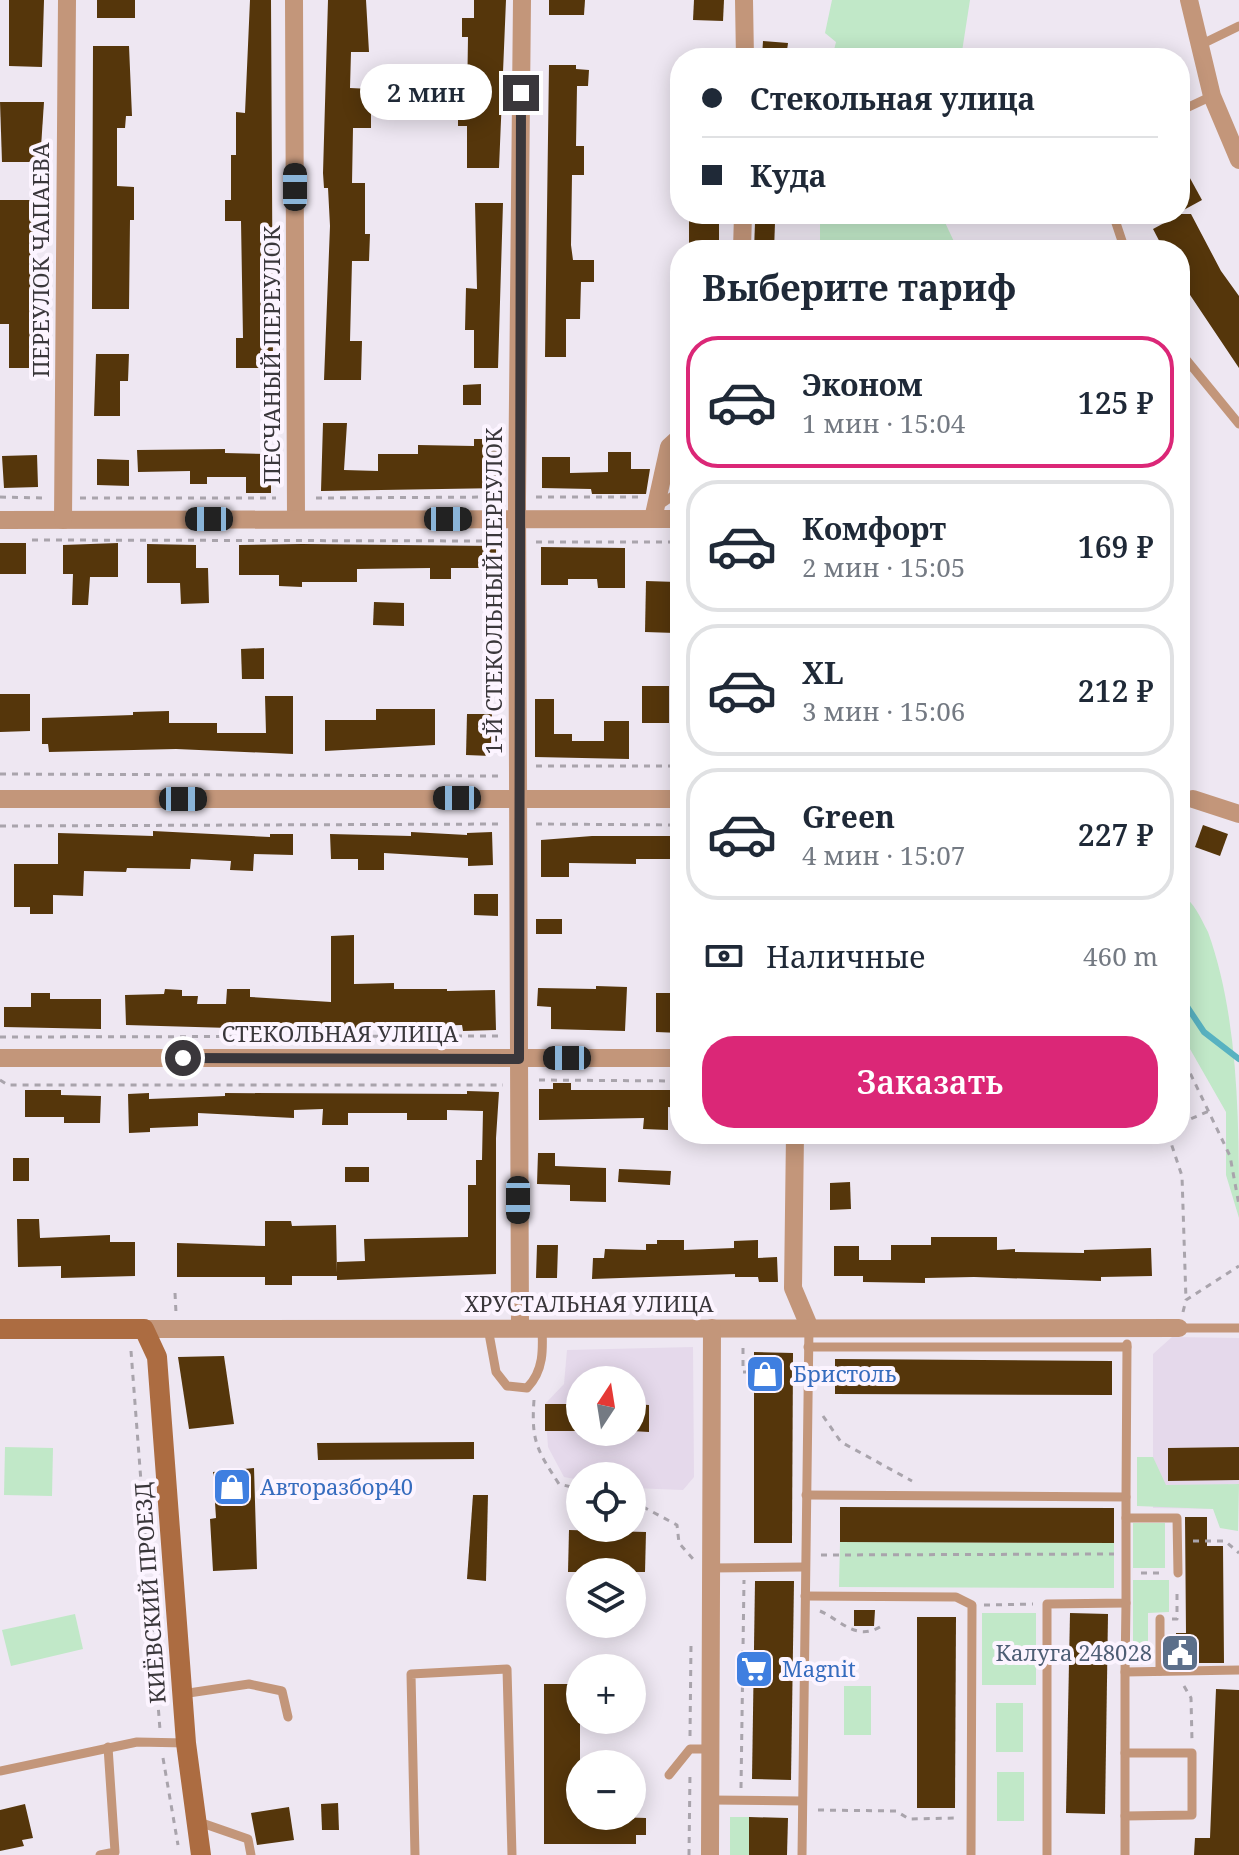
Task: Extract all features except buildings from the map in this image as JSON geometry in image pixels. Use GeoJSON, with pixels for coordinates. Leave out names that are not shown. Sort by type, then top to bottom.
{"type":"FeatureCollection","features":[{"type":"Feature","properties":{"kind":"main road","name":"ХРУСТАЛЬНАЯ УЛИЦА"},"geometry":{"type":"LineString","coordinates":[[0,1329],[144,1329]]}},
{"type":"Feature","properties":{"kind":"main road","name":"КИЁВСКИЙ ПРОЕЗД"},"geometry":{"type":"LineString","coordinates":[[144,1329],[157,1357],[186,1743],[194,1821],[201,1855]]}},
{"type":"Feature","properties":{"kind":"street","name":"ПЕРЕУЛОК ЧАПАЕВА"},"geometry":{"type":"LineString","coordinates":[[63,520],[67,0]]}},
{"type":"Feature","properties":{"kind":"street","name":"ПЕСЧАНЫЙ ПЕРЕУЛОК"},"geometry":{"type":"LineString","coordinates":[[294,0],[296,518]]}},
{"type":"Feature","properties":{"kind":"street","name":"1-Й СТЕКОЛЬНЫЙ ПЕРЕУЛОК"},"geometry":{"type":"LineString","coordinates":[[520,1327],[518,541],[525,519],[517,498],[522,0]]}},
{"type":"Feature","properties":{"kind":"street"},"geometry":{"type":"LineString","coordinates":[[744,0],[745,48]]}},
{"type":"Feature","properties":{"kind":"street"},"geometry":{"type":"LineString","coordinates":[[1189,0],[1212,96],[1239,160]]}},
{"type":"Feature","properties":{"kind":"street"},"geometry":{"type":"LineString","coordinates":[[655,508],[670,446]]}},
{"type":"Feature","properties":{"kind":"street"},"geometry":{"type":"LineString","coordinates":[[0,520],[525,519],[655,508],[670,515]]}},
{"type":"Feature","properties":{"kind":"street"},"geometry":{"type":"LineString","coordinates":[[0,799],[518,792],[670,799]]}},
{"type":"Feature","properties":{"kind":"street"},"geometry":{"type":"LineString","coordinates":[[1190,796],[1239,814]]}},
{"type":"Feature","properties":{"kind":"street","name":"СТЕКОЛЬНАЯ УЛИЦА"},"geometry":{"type":"LineString","coordinates":[[0,1058],[670,1058]]}},
{"type":"Feature","properties":{"kind":"street"},"geometry":{"type":"LineString","coordinates":[[795,1144],[793,1288],[809,1326]]}},
{"type":"Feature","properties":{"kind":"street"},"geometry":{"type":"LineString","coordinates":[[710,1855],[712,1328]]}},
{"type":"Feature","properties":{"kind":"street","name":"ХРУСТАЛЬНАЯ УЛИЦА"},"geometry":{"type":"LineString","coordinates":[[144,1329],[1179,1328]]}},
{"type":"Feature","properties":{"kind":"lane"},"geometry":{"type":"LineString","coordinates":[[1198,46],[1239,26]]}},
{"type":"Feature","properties":{"kind":"lane"},"geometry":{"type":"LineString","coordinates":[[1190,106],[1212,96]]}},
{"type":"Feature","properties":{"kind":"lane"},"geometry":{"type":"LineString","coordinates":[[1190,364],[1239,424]]}},
{"type":"Feature","properties":{"kind":"lane"},"geometry":{"type":"LineString","coordinates":[[655,508],[670,498]]}},
{"type":"Feature","properties":{"kind":"lane"},"geometry":{"type":"LineString","coordinates":[[802,1855],[809,1326]]}},
{"type":"Feature","properties":{"kind":"lane"},"geometry":{"type":"LineString","coordinates":[[488,1328],[496,1372],[507,1386],[527,1388],[535,1380],[543,1357],[542,1327]]}},
{"type":"Feature","properties":{"kind":"lane"},"geometry":{"type":"LineString","coordinates":[[1125,1855],[1127,1327]]}},
{"type":"Feature","properties":{"kind":"lane"},"geometry":{"type":"LineString","coordinates":[[1179,1328],[1239,1328]]}},
{"type":"Feature","properties":{"kind":"lane"},"geometry":{"type":"LineString","coordinates":[[808,1347],[1127,1347]]}},
{"type":"Feature","properties":{"kind":"lane"},"geometry":{"type":"LineString","coordinates":[[806,1495],[1126,1497]]}},
{"type":"Feature","properties":{"kind":"lane"},"geometry":{"type":"LineString","coordinates":[[1126,1518],[1177,1518],[1178,1573]]}},
{"type":"Feature","properties":{"kind":"lane"},"geometry":{"type":"LineString","coordinates":[[710,1568],[805,1567]]}},
{"type":"Feature","properties":{"kind":"lane"},"geometry":{"type":"LineString","coordinates":[[805,1601],[956,1597],[972,1605],[971,1855]]}},
{"type":"Feature","properties":{"kind":"lane"},"geometry":{"type":"LineString","coordinates":[[1047,1855],[1047,1604],[1126,1603]]}},
{"type":"Feature","properties":{"kind":"lane"},"geometry":{"type":"LineString","coordinates":[[1160,1619],[1160,1671]]}},
{"type":"Feature","properties":{"kind":"lane"},"geometry":{"type":"LineString","coordinates":[[415,1855],[411,1674],[507,1669],[512,1855]]}},
{"type":"Feature","properties":{"kind":"lane"},"geometry":{"type":"LineString","coordinates":[[1125,1672],[1239,1670]]}},
{"type":"Feature","properties":{"kind":"lane"},"geometry":{"type":"LineString","coordinates":[[182,1694],[249,1684],[271,1688],[282,1691],[288,1717]]}},
{"type":"Feature","properties":{"kind":"lane"},"geometry":{"type":"LineString","coordinates":[[0,1771],[137,1742],[186,1743]]}},
{"type":"Feature","properties":{"kind":"lane"},"geometry":{"type":"LineString","coordinates":[[100,1855],[115,1852],[108,1747]]}},
{"type":"Feature","properties":{"kind":"lane"},"geometry":{"type":"LineString","coordinates":[[669,1775],[690,1749],[709,1749]]}},
{"type":"Feature","properties":{"kind":"lane"},"geometry":{"type":"LineString","coordinates":[[1125,1753],[1192,1753],[1192,1815],[1125,1816]]}},
{"type":"Feature","properties":{"kind":"lane"},"geometry":{"type":"LineString","coordinates":[[709,1800],[802,1806]]}},
{"type":"Feature","properties":{"kind":"lane"},"geometry":{"type":"LineString","coordinates":[[194,1821],[248,1839],[251,1855]]}},
{"type":"Feature","properties":{"kind":"path"},"geometry":{"type":"LineString","coordinates":[[0,497],[517,498],[655,508]]}},
{"type":"Feature","properties":{"kind":"path"},"geometry":{"type":"LineString","coordinates":[[525,519],[533,542],[670,542]]}},
{"type":"Feature","properties":{"kind":"path"},"geometry":{"type":"LineString","coordinates":[[32,540],[518,541]]}},
{"type":"Feature","properties":{"kind":"path"},"geometry":{"type":"LineString","coordinates":[[534,766],[670,766]]}},
{"type":"Feature","properties":{"kind":"path"},"geometry":{"type":"LineString","coordinates":[[0,774],[504,776],[518,792]]}},
{"type":"Feature","properties":{"kind":"path"},"geometry":{"type":"LineString","coordinates":[[0,826],[670,825]]}},
{"type":"Feature","properties":{"kind":"path"},"geometry":{"type":"LineString","coordinates":[[0,1037],[519,1037]]}},
{"type":"Feature","properties":{"kind":"path"},"geometry":{"type":"LineString","coordinates":[[1190,1072],[1230,1156],[1239,1205]]}},
{"type":"Feature","properties":{"kind":"path"},"geometry":{"type":"LineString","coordinates":[[0,1080],[8,1085],[519,1085]]}},
{"type":"Feature","properties":{"kind":"path"},"geometry":{"type":"LineString","coordinates":[[539,1080],[670,1081]]}},
{"type":"Feature","properties":{"kind":"path"},"geometry":{"type":"LineString","coordinates":[[1190,1119],[1209,1111]]}},
{"type":"Feature","properties":{"kind":"path"},"geometry":{"type":"LineString","coordinates":[[1171,1144],[1182,1176],[1186,1300],[1179,1328]]}},
{"type":"Feature","properties":{"kind":"path"},"geometry":{"type":"LineString","coordinates":[[1186,1300],[1239,1266]]}},
{"type":"Feature","properties":{"kind":"path"},"geometry":{"type":"LineString","coordinates":[[130,1345],[161,1744],[180,1855]]}},
{"type":"Feature","properties":{"kind":"path"},"geometry":{"type":"LineString","coordinates":[[743,1348],[743,1372],[754,1372]]}},
{"type":"Feature","properties":{"kind":"path"},"geometry":{"type":"LineString","coordinates":[[535,1380],[531,1435],[559,1484],[566,1486]]}},
{"type":"Feature","properties":{"kind":"path"},"geometry":{"type":"LineString","coordinates":[[808,1393],[841,1442],[937,1496]]}},
{"type":"Feature","properties":{"kind":"path"},"geometry":{"type":"LineString","coordinates":[[646,1508],[677,1525],[679,1543],[692,1559],[710,1568]]}},
{"type":"Feature","properties":{"kind":"path"},"geometry":{"type":"LineString","coordinates":[[1177,1541],[1225,1541],[1239,1553]]}},
{"type":"Feature","properties":{"kind":"path"},"geometry":{"type":"LineString","coordinates":[[806,1555],[1126,1554]]}},
{"type":"Feature","properties":{"kind":"path"},"geometry":{"type":"LineString","coordinates":[[741,1800],[744,1568]]}},
{"type":"Feature","properties":{"kind":"path"},"geometry":{"type":"LineString","coordinates":[[1126,1573],[1178,1573],[1177,1619],[1160,1619]]}},
{"type":"Feature","properties":{"kind":"path"},"geometry":{"type":"LineString","coordinates":[[805,1601],[852,1630],[873,1631],[880,1627]]}},
{"type":"Feature","properties":{"kind":"path"},"geometry":{"type":"LineString","coordinates":[[972,1605],[1047,1604]]}},
{"type":"Feature","properties":{"kind":"path"},"geometry":{"type":"LineString","coordinates":[[1177,1671],[1191,1698],[1192,1753]]}},
{"type":"Feature","properties":{"kind":"path"},"geometry":{"type":"LineString","coordinates":[[802,1806],[896,1811],[909,1819],[971,1818]]}},
{"type":"Feature","properties":{"kind":"shaded area"},"geometry":{"type":"Polygon","coordinates":[[[1172,1337],[1239,1338],[1239,1484],[1228,1484],[1227,1509],[1153,1508],[1153,1354],[1172,1337]]]}},
{"type":"Feature","properties":{"kind":"shaded area"},"geometry":{"type":"Polygon","coordinates":[[[693,1347],[694,1477],[683,1490],[646,1489],[646,1462],[566,1462],[564,1477],[548,1447],[545,1404],[564,1384],[567,1350],[693,1347]]]}},
{"type":"Feature","properties":{"kind":"green space"},"geometry":{"type":"Polygon","coordinates":[[[832,0],[970,0],[963,48],[834,48],[836,42],[825,33],[832,0]]]}},
{"type":"Feature","properties":{"kind":"green space"},"geometry":{"type":"Polygon","coordinates":[[[820,224],[946,224],[953,240],[820,240],[820,224]]]}},
{"type":"Feature","properties":{"kind":"green space"},"geometry":{"type":"Polygon","coordinates":[[[1190,903],[1208,932],[1226,1000],[1235,1072],[1239,1218],[1226,1175],[1226,1112],[1190,1049],[1190,903]]]}},
{"type":"Feature","properties":{"kind":"green space"},"geometry":{"type":"Polygon","coordinates":[[[5,1447],[53,1448],[52,1496],[4,1495],[5,1447]]]}},
{"type":"Feature","properties":{"kind":"green space"},"geometry":{"type":"Polygon","coordinates":[[[1137,1457],[1153,1457],[1166,1485],[1239,1484],[1238,1531],[1220,1528],[1213,1509],[1137,1506],[1137,1457]]]}},
{"type":"Feature","properties":{"kind":"green space"},"geometry":{"type":"Polygon","coordinates":[[[1133,1523],[1165,1523],[1165,1568],[1133,1568],[1133,1523]]]}},
{"type":"Feature","properties":{"kind":"green space"},"geometry":{"type":"Polygon","coordinates":[[[840,1542],[1114,1543],[1114,1588],[839,1587],[840,1542]]]}},
{"type":"Feature","properties":{"kind":"green space"},"geometry":{"type":"Polygon","coordinates":[[[1133,1580],[1169,1580],[1169,1612],[1148,1613],[1148,1664],[1133,1664],[1133,1580]]]}},
{"type":"Feature","properties":{"kind":"green space"},"geometry":{"type":"Polygon","coordinates":[[[982,1613],[1036,1613],[1036,1685],[982,1685],[982,1613]]]}},
{"type":"Feature","properties":{"kind":"green space"},"geometry":{"type":"Polygon","coordinates":[[[75,1614],[83,1649],[11,1666],[2,1630],[75,1614]]]}},
{"type":"Feature","properties":{"kind":"green space"},"geometry":{"type":"Polygon","coordinates":[[[844,1686],[871,1686],[871,1735],[844,1735],[844,1686]]]}},
{"type":"Feature","properties":{"kind":"green space"},"geometry":{"type":"Polygon","coordinates":[[[996,1703],[1023,1703],[1023,1752],[996,1752],[996,1703]]]}},
{"type":"Feature","properties":{"kind":"green space"},"geometry":{"type":"Polygon","coordinates":[[[997,1772],[1024,1772],[1024,1821],[997,1821],[997,1772]]]}},
{"type":"Feature","properties":{"kind":"green space"},"geometry":{"type":"Polygon","coordinates":[[[730,1817],[749,1817],[749,1855],[730,1855],[730,1817]]]}},
{"type":"Feature","properties":{"kind":"waterway"},"geometry":{"type":"LineString","coordinates":[[1190,1011],[1204,1032],[1239,1059]]}},
{"type":"Feature","properties":{"kind":"place","name":"Бристоль"},"geometry":{"type":"Point","coordinates":[765,1374]}},
{"type":"Feature","properties":{"kind":"place","name":"Авторазбор40"},"geometry":{"type":"Point","coordinates":[232,1487]}},
{"type":"Feature","properties":{"kind":"place","name":"Калуга 248028"},"geometry":{"type":"Point","coordinates":[1180,1653]}},
{"type":"Feature","properties":{"kind":"place","name":"Magnit"},"geometry":{"type":"Point","coordinates":[754,1669]}},
{"type":"Feature","properties":{"kind":"route"},"geometry":{"type":"LineString","coordinates":[[183,1058],[519,1059],[517,498],[521,93]]}}]}
